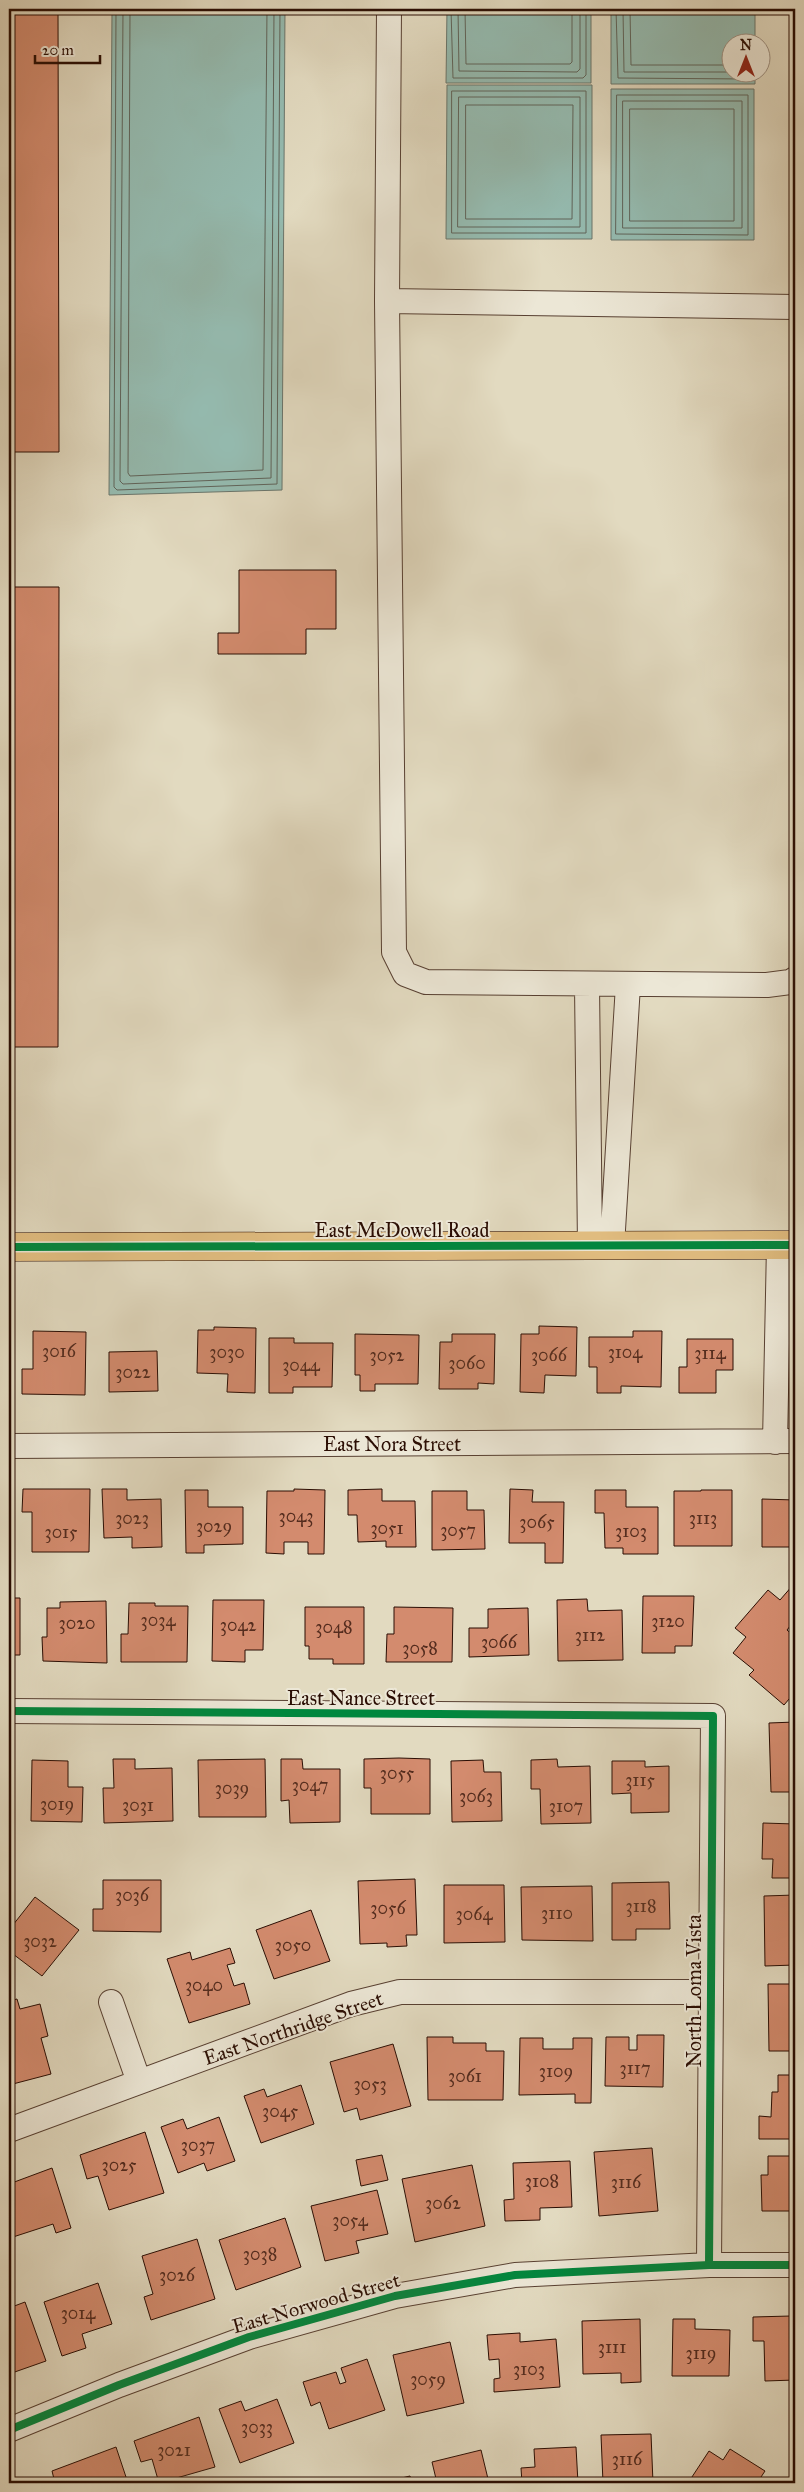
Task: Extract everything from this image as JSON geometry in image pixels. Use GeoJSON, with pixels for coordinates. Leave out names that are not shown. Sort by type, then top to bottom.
{"type":"FeatureCollection","features":[{"type":"Feature","properties":{"kind":"main road","name":"East McDowell Road"},"geometry":{"type":"LineString","coordinates":[[9,1247],[787,1245]]}},
{"type":"Feature","properties":{"kind":"street"},"geometry":{"type":"LineString","coordinates":[[389,9],[387,301],[394,952],[405,974],[426,982],[628,986],[767,986],[790,982],[795,979]]}},
{"type":"Feature","properties":{"kind":"street"},"geometry":{"type":"LineString","coordinates":[[387,301],[795,307]]}},
{"type":"Feature","properties":{"kind":"street"},"geometry":{"type":"LineString","coordinates":[[587,985],[601,1246]]}},
{"type":"Feature","properties":{"kind":"street"},"geometry":{"type":"LineString","coordinates":[[601,1246],[628,986]]}},
{"type":"Feature","properties":{"kind":"street"},"geometry":{"type":"LineString","coordinates":[[785,1442],[787,1245]]}},
{"type":"Feature","properties":{"kind":"street","name":"East Nora Street"},"geometry":{"type":"LineString","coordinates":[[9,1446],[785,1442]]}},
{"type":"Feature","properties":{"kind":"street","name":"East Nance Street"},"geometry":{"type":"LineString","coordinates":[[9,1711],[713,1716]]}},
{"type":"Feature","properties":{"kind":"street","name":"North Loma Vista"},"geometry":{"type":"LineString","coordinates":[[710,2265],[713,1716]]}},
{"type":"Feature","properties":{"kind":"street","name":"East Northridge Street"},"geometry":{"type":"LineString","coordinates":[[9,2130],[350,2004],[400,1992],[710,1992]]}},
{"type":"Feature","properties":{"kind":"street"},"geometry":{"type":"LineString","coordinates":[[110,2002],[138,2082]]}},
{"type":"Feature","properties":{"kind":"street","name":"East Norwood Street"},"geometry":{"type":"LineString","coordinates":[[9,2430],[119,2385],[249,2337],[395,2296],[515,2275],[710,2265],[795,2265]]}},
{"type":"Feature","properties":{"kind":"water"},"geometry":{"type":"Polygon","coordinates":[[[112,9],[285,9],[282,490],[109,495],[112,9]]]}},
{"type":"Feature","properties":{"kind":"water"},"geometry":{"type":"Polygon","coordinates":[[[447,9],[591,9],[591,83],[446,83],[447,9]]]}},
{"type":"Feature","properties":{"kind":"water"},"geometry":{"type":"Polygon","coordinates":[[[611,9],[755,9],[755,32],[722,32],[722,82],[755,82],[755,84],[611,84],[611,9]]]}},
{"type":"Feature","properties":{"kind":"water"},"geometry":{"type":"Polygon","coordinates":[[[447,85],[592,85],[592,239],[446,239],[447,85]]]}},
{"type":"Feature","properties":{"kind":"water"},"geometry":{"type":"Polygon","coordinates":[[[611,89],[754,89],[754,240],[611,240],[611,89]]]}},
{"type":"Feature","properties":{"kind":"building"},"geometry":{"type":"Polygon","coordinates":[[[9,9],[58,9],[59,452],[9,452],[9,9]]]}},
{"type":"Feature","properties":{"kind":"building"},"geometry":{"type":"Polygon","coordinates":[[[239,570],[336,570],[336,629],[306,629],[306,654],[218,654],[218,633],[239,633],[239,570]]]}},
{"type":"Feature","properties":{"kind":"building"},"geometry":{"type":"Polygon","coordinates":[[[9,587],[59,587],[58,1047],[9,1047],[9,587]]]}},
{"type":"Feature","properties":{"kind":"building"},"geometry":{"type":"Polygon","coordinates":[[[539,1326],[577,1327],[576,1376],[545,1375],[544,1393],[520,1392],[521,1334],[539,1334],[539,1326]]]}},
{"type":"Feature","properties":{"kind":"building"},"geometry":{"type":"Polygon","coordinates":[[[214,1327],[256,1328],[255,1393],[227,1392],[228,1374],[197,1373],[198,1330],[214,1330],[214,1327]]]}},
{"type":"Feature","properties":{"kind":"building"},"geometry":{"type":"Polygon","coordinates":[[[33,1331],[86,1332],[85,1395],[22,1394],[22,1369],[33,1369],[33,1331]]]}},
{"type":"Feature","properties":{"kind":"building"},"geometry":{"type":"Polygon","coordinates":[[[633,1331],[662,1331],[661,1387],[621,1386],[621,1393],[597,1393],[597,1367],[589,1367],[589,1337],[633,1337],[633,1331]]]}},
{"type":"Feature","properties":{"kind":"building"},"geometry":{"type":"Polygon","coordinates":[[[355,1334],[419,1335],[418,1384],[375,1384],[375,1391],[360,1391],[360,1375],[355,1375],[355,1334]]]}},
{"type":"Feature","properties":{"kind":"building"},"geometry":{"type":"Polygon","coordinates":[[[452,1334],[495,1334],[494,1384],[478,1383],[478,1389],[439,1389],[440,1342],[452,1342],[452,1334]]]}},
{"type":"Feature","properties":{"kind":"building"},"geometry":{"type":"Polygon","coordinates":[[[269,1338],[294,1338],[294,1343],[333,1343],[332,1387],[293,1387],[293,1393],[269,1393],[269,1338]]]}},
{"type":"Feature","properties":{"kind":"building"},"geometry":{"type":"Polygon","coordinates":[[[687,1339],[733,1339],[733,1370],[716,1370],[716,1393],[679,1393],[679,1367],[687,1367],[687,1339]]]}},
{"type":"Feature","properties":{"kind":"building"},"geometry":{"type":"Polygon","coordinates":[[[157,1351],[158,1391],[109,1392],[109,1352],[157,1351]]]}},
{"type":"Feature","properties":{"kind":"building"},"geometry":{"type":"Polygon","coordinates":[[[23,1489],[90,1489],[89,1552],[32,1552],[32,1512],[22,1512],[23,1489]]]}},
{"type":"Feature","properties":{"kind":"building"},"geometry":{"type":"Polygon","coordinates":[[[102,1489],[127,1489],[127,1500],[161,1499],[162,1547],[132,1548],[132,1537],[104,1538],[102,1489]]]}},
{"type":"Feature","properties":{"kind":"building"},"geometry":{"type":"Polygon","coordinates":[[[294,1489],[325,1490],[324,1554],[308,1554],[308,1542],[284,1542],[284,1554],[266,1553],[267,1491],[294,1491],[294,1489]]]}},
{"type":"Feature","properties":{"kind":"building"},"geometry":{"type":"Polygon","coordinates":[[[382,1489],[382,1501],[415,1501],[416,1547],[386,1547],[386,1541],[358,1542],[357,1515],[348,1515],[348,1490],[382,1489]]]}},
{"type":"Feature","properties":{"kind":"building"},"geometry":{"type":"Polygon","coordinates":[[[510,1489],[533,1490],[532,1502],[564,1502],[563,1563],[545,1563],[545,1543],[509,1543],[510,1489]]]}},
{"type":"Feature","properties":{"kind":"building"},"geometry":{"type":"Polygon","coordinates":[[[185,1490],[208,1490],[208,1507],[243,1507],[243,1544],[204,1545],[204,1553],[186,1553],[185,1490]]]}},
{"type":"Feature","properties":{"kind":"building"},"geometry":{"type":"Polygon","coordinates":[[[595,1490],[626,1490],[626,1507],[658,1507],[658,1554],[623,1554],[623,1548],[605,1548],[604,1513],[595,1513],[595,1490]]]}},
{"type":"Feature","properties":{"kind":"building"},"geometry":{"type":"Polygon","coordinates":[[[732,1490],[732,1546],[674,1546],[674,1491],[732,1490]]]}},
{"type":"Feature","properties":{"kind":"building"},"geometry":{"type":"Polygon","coordinates":[[[432,1491],[467,1491],[467,1510],[484,1510],[485,1549],[432,1550],[432,1491]]]}},
{"type":"Feature","properties":{"kind":"building"},"geometry":{"type":"Polygon","coordinates":[[[762,1499],[795,1500],[795,1547],[762,1547],[762,1499]]]}},
{"type":"Feature","properties":{"kind":"building"},"geometry":{"type":"Polygon","coordinates":[[[793,1585],[795,1587],[795,1620],[787,1630],[795,1637],[795,1692],[784,1705],[749,1675],[754,1670],[733,1653],[746,1637],[735,1628],[768,1590],[780,1600],[793,1585]]]}},
{"type":"Feature","properties":{"kind":"building"},"geometry":{"type":"Polygon","coordinates":[[[643,1596],[694,1596],[692,1646],[675,1646],[675,1653],[642,1653],[643,1596]]]}},
{"type":"Feature","properties":{"kind":"building"},"geometry":{"type":"Polygon","coordinates":[[[9,1598],[20,1598],[20,1655],[9,1655],[9,1598]]]}},
{"type":"Feature","properties":{"kind":"building"},"geometry":{"type":"Polygon","coordinates":[[[587,1599],[588,1611],[622,1610],[623,1660],[558,1661],[557,1600],[587,1599]]]}},
{"type":"Feature","properties":{"kind":"building"},"geometry":{"type":"Polygon","coordinates":[[[213,1600],[264,1600],[263,1650],[245,1650],[245,1662],[212,1661],[213,1600]]]}},
{"type":"Feature","properties":{"kind":"building"},"geometry":{"type":"Polygon","coordinates":[[[106,1601],[107,1663],[43,1661],[42,1637],[47,1637],[47,1608],[60,1608],[60,1602],[106,1601]]]}},
{"type":"Feature","properties":{"kind":"building"},"geometry":{"type":"Polygon","coordinates":[[[129,1603],[155,1603],[155,1606],[188,1606],[187,1662],[121,1662],[121,1634],[128,1634],[129,1603]]]}},
{"type":"Feature","properties":{"kind":"building"},"geometry":{"type":"Polygon","coordinates":[[[305,1607],[364,1607],[364,1664],[333,1664],[333,1659],[309,1659],[309,1646],[305,1646],[305,1607]]]}},
{"type":"Feature","properties":{"kind":"building"},"geometry":{"type":"Polygon","coordinates":[[[394,1607],[453,1608],[452,1662],[386,1662],[387,1634],[394,1634],[394,1607]]]}},
{"type":"Feature","properties":{"kind":"building"},"geometry":{"type":"Polygon","coordinates":[[[528,1608],[529,1655],[469,1657],[469,1628],[488,1628],[488,1609],[528,1608]]]}},
{"type":"Feature","properties":{"kind":"building"},"geometry":{"type":"Polygon","coordinates":[[[795,1722],[795,1792],[771,1792],[769,1723],[795,1722]]]}},
{"type":"Feature","properties":{"kind":"building"},"geometry":{"type":"Polygon","coordinates":[[[9,1759],[12,1759],[11,1816],[9,1815],[9,1759]]]}},
{"type":"Feature","properties":{"kind":"building"},"geometry":{"type":"Polygon","coordinates":[[[113,1759],[135,1759],[135,1769],[172,1768],[173,1821],[104,1823],[103,1788],[114,1788],[113,1759]]]}},
{"type":"Feature","properties":{"kind":"building"},"geometry":{"type":"Polygon","coordinates":[[[265,1759],[266,1817],[199,1817],[198,1760],[265,1759]]]}},
{"type":"Feature","properties":{"kind":"building"},"geometry":{"type":"Polygon","coordinates":[[[281,1759],[302,1759],[303,1769],[340,1769],[340,1822],[290,1823],[289,1800],[281,1801],[281,1759]]]}},
{"type":"Feature","properties":{"kind":"building"},"geometry":{"type":"Polygon","coordinates":[[[364,1759],[430,1759],[430,1814],[371,1814],[371,1788],[364,1788],[364,1759]]]}},
{"type":"Feature","properties":{"kind":"building"},"geometry":{"type":"Polygon","coordinates":[[[557,1759],[558,1767],[590,1766],[591,1823],[541,1824],[540,1789],[531,1789],[531,1760],[557,1759]]]}},
{"type":"Feature","properties":{"kind":"building"},"geometry":{"type":"Polygon","coordinates":[[[32,1760],[68,1761],[68,1787],[83,1787],[82,1822],[31,1821],[32,1760]]]}},
{"type":"Feature","properties":{"kind":"building"},"geometry":{"type":"Polygon","coordinates":[[[483,1760],[484,1772],[501,1772],[502,1821],[452,1822],[451,1761],[483,1760]]]}},
{"type":"Feature","properties":{"kind":"building"},"geometry":{"type":"Polygon","coordinates":[[[612,1761],[645,1761],[645,1767],[669,1766],[669,1812],[631,1813],[631,1793],[612,1794],[612,1761]]]}},
{"type":"Feature","properties":{"kind":"building"},"geometry":{"type":"Polygon","coordinates":[[[763,1823],[795,1824],[795,1878],[772,1878],[773,1859],[762,1859],[763,1823]]]}},
{"type":"Feature","properties":{"kind":"building"},"geometry":{"type":"Polygon","coordinates":[[[415,1879],[417,1935],[406,1935],[407,1946],[387,1947],[387,1943],[360,1944],[358,1881],[415,1879]]]}},
{"type":"Feature","properties":{"kind":"building"},"geometry":{"type":"Polygon","coordinates":[[[103,1880],[161,1880],[161,1932],[93,1931],[93,1909],[103,1909],[103,1880]]]}},
{"type":"Feature","properties":{"kind":"building"},"geometry":{"type":"Polygon","coordinates":[[[669,1882],[670,1929],[636,1929],[636,1940],[612,1940],[612,1883],[669,1882]]]}},
{"type":"Feature","properties":{"kind":"building"},"geometry":{"type":"Polygon","coordinates":[[[444,1885],[504,1885],[505,1942],[444,1943],[444,1885]]]}},
{"type":"Feature","properties":{"kind":"building"},"geometry":{"type":"Polygon","coordinates":[[[592,1886],[593,1941],[522,1940],[521,1887],[592,1886]]]}},
{"type":"Feature","properties":{"kind":"building"},"geometry":{"type":"Polygon","coordinates":[[[795,1895],[795,1965],[765,1966],[764,1896],[795,1895]]]}},
{"type":"Feature","properties":{"kind":"building"},"geometry":{"type":"Polygon","coordinates":[[[35,1897],[79,1930],[42,1976],[9,1951],[9,1930],[35,1897]]]}},
{"type":"Feature","properties":{"kind":"building"},"geometry":{"type":"Polygon","coordinates":[[[311,1910],[330,1961],[274,1979],[256,1930],[311,1910]]]}},
{"type":"Feature","properties":{"kind":"building"},"geometry":{"type":"Polygon","coordinates":[[[230,1948],[235,1963],[227,1965],[234,1986],[244,1983],[250,2004],[189,2023],[167,1959],[190,1952],[192,1960],[230,1948]]]}},
{"type":"Feature","properties":{"kind":"building"},"geometry":{"type":"Polygon","coordinates":[[[768,1984],[793,1984],[793,1992],[795,1992],[795,2051],[769,2051],[768,1984]]]}},
{"type":"Feature","properties":{"kind":"building"},"geometry":{"type":"Polygon","coordinates":[[[17,1999],[20,2009],[40,2004],[48,2036],[41,2038],[51,2074],[9,2085],[9,2001],[17,1999]]]}},
{"type":"Feature","properties":{"kind":"building"},"geometry":{"type":"Polygon","coordinates":[[[637,2035],[664,2035],[663,2087],[605,2086],[606,2037],[629,2037],[629,2050],[637,2050],[637,2035]]]}},
{"type":"Feature","properties":{"kind":"building"},"geometry":{"type":"Polygon","coordinates":[[[427,2037],[453,2037],[453,2043],[486,2043],[486,2051],[504,2051],[503,2100],[428,2100],[427,2037]]]}},
{"type":"Feature","properties":{"kind":"building"},"geometry":{"type":"Polygon","coordinates":[[[520,2038],[543,2038],[543,2049],[573,2049],[573,2038],[592,2038],[591,2103],[575,2103],[575,2094],[519,2095],[520,2038]]]}},
{"type":"Feature","properties":{"kind":"building"},"geometry":{"type":"Polygon","coordinates":[[[393,2044],[411,2106],[360,2120],[357,2108],[344,2112],[330,2062],[393,2044]]]}},
{"type":"Feature","properties":{"kind":"building"},"geometry":{"type":"Polygon","coordinates":[[[778,2075],[795,2075],[795,2131],[792,2131],[792,2139],[759,2139],[759,2116],[771,2117],[772,2092],[778,2092],[778,2075]]]}},
{"type":"Feature","properties":{"kind":"building"},"geometry":{"type":"Polygon","coordinates":[[[301,2085],[314,2124],[261,2143],[244,2096],[264,2089],[267,2097],[301,2085]]]}},
{"type":"Feature","properties":{"kind":"building"},"geometry":{"type":"Polygon","coordinates":[[[219,2117],[235,2161],[207,2171],[204,2163],[178,2173],[161,2127],[183,2119],[187,2129],[219,2117]]]}},
{"type":"Feature","properties":{"kind":"building"},"geometry":{"type":"Polygon","coordinates":[[[145,2132],[164,2193],[109,2210],[98,2176],[87,2179],[80,2155],[145,2132]]]}},
{"type":"Feature","properties":{"kind":"building"},"geometry":{"type":"Polygon","coordinates":[[[652,2148],[658,2211],[599,2216],[594,2152],[652,2148]]]}},
{"type":"Feature","properties":{"kind":"building"},"geometry":{"type":"Polygon","coordinates":[[[382,2155],[388,2180],[361,2186],[356,2160],[382,2155]]]}},
{"type":"Feature","properties":{"kind":"building"},"geometry":{"type":"Polygon","coordinates":[[[768,2156],[795,2156],[795,2211],[762,2211],[761,2175],[768,2175],[768,2156]]]}},
{"type":"Feature","properties":{"kind":"building"},"geometry":{"type":"Polygon","coordinates":[[[570,2161],[572,2207],[540,2208],[540,2220],[505,2221],[504,2200],[514,2199],[513,2163],[570,2161]]]}},
{"type":"Feature","properties":{"kind":"building"},"geometry":{"type":"Polygon","coordinates":[[[472,2165],[485,2226],[415,2242],[402,2179],[472,2165]]]}},
{"type":"Feature","properties":{"kind":"building"},"geometry":{"type":"Polygon","coordinates":[[[52,2168],[71,2228],[56,2233],[53,2224],[13,2237],[9,2225],[9,2184],[52,2168]]]}},
{"type":"Feature","properties":{"kind":"building"},"geometry":{"type":"Polygon","coordinates":[[[377,2190],[388,2234],[356,2241],[359,2253],[325,2261],[311,2206],[377,2190]]]}},
{"type":"Feature","properties":{"kind":"building"},"geometry":{"type":"Polygon","coordinates":[[[285,2218],[301,2267],[236,2290],[219,2240],[285,2218]]]}},
{"type":"Feature","properties":{"kind":"building"},"geometry":{"type":"Polygon","coordinates":[[[197,2239],[215,2299],[151,2320],[144,2297],[153,2294],[142,2256],[197,2239]]]}},
{"type":"Feature","properties":{"kind":"building"},"geometry":{"type":"Polygon","coordinates":[[[98,2283],[112,2324],[82,2334],[86,2348],[62,2356],[44,2302],[98,2283]]]}},
{"type":"Feature","properties":{"kind":"building"},"geometry":{"type":"Polygon","coordinates":[[[25,2302],[46,2361],[9,2374],[9,2308],[25,2302]]]}},
{"type":"Feature","properties":{"kind":"building"},"geometry":{"type":"Polygon","coordinates":[[[795,2316],[795,2380],[765,2381],[764,2341],[753,2341],[753,2317],[795,2316]]]}},
{"type":"Feature","properties":{"kind":"building"},"geometry":{"type":"Polygon","coordinates":[[[640,2319],[641,2382],[621,2383],[621,2373],[583,2374],[582,2321],[640,2319]]]}},
{"type":"Feature","properties":{"kind":"building"},"geometry":{"type":"Polygon","coordinates":[[[673,2319],[695,2319],[695,2329],[730,2330],[729,2376],[672,2376],[673,2319]]]}},
{"type":"Feature","properties":{"kind":"building"},"geometry":{"type":"Polygon","coordinates":[[[520,2333],[520,2342],[556,2339],[560,2387],[494,2392],[494,2379],[500,2378],[499,2359],[489,2360],[487,2335],[520,2333]]]}},
{"type":"Feature","properties":{"kind":"building"},"geometry":{"type":"Polygon","coordinates":[[[450,2342],[464,2403],[407,2416],[393,2355],[450,2342]]]}},
{"type":"Feature","properties":{"kind":"building"},"geometry":{"type":"Polygon","coordinates":[[[367,2359],[385,2410],[329,2429],[320,2402],[311,2406],[303,2382],[336,2372],[340,2384],[346,2382],[341,2368],[367,2359]]]}},
{"type":"Feature","properties":{"kind":"building"},"geometry":{"type":"Polygon","coordinates":[[[277,2399],[294,2443],[240,2463],[219,2409],[241,2401],[245,2411],[277,2399]]]}},
{"type":"Feature","properties":{"kind":"building"},"geometry":{"type":"Polygon","coordinates":[[[199,2417],[215,2467],[159,2483],[152,2459],[141,2462],[134,2441],[199,2417]]]}},
{"type":"Feature","properties":{"kind":"building"},"geometry":{"type":"Polygon","coordinates":[[[651,2434],[653,2483],[603,2483],[601,2435],[651,2434]]]}},
{"type":"Feature","properties":{"kind":"building"},"geometry":{"type":"Polygon","coordinates":[[[116,2447],[128,2483],[55,2483],[52,2471],[116,2447]]]}},
{"type":"Feature","properties":{"kind":"building"},"geometry":{"type":"Polygon","coordinates":[[[576,2447],[578,2483],[522,2483],[521,2468],[535,2467],[534,2449],[576,2447]]]}},
{"type":"Feature","properties":{"kind":"building"},"geometry":{"type":"Polygon","coordinates":[[[730,2449],[765,2471],[757,2483],[688,2483],[709,2451],[723,2460],[730,2449]]]}},
{"type":"Feature","properties":{"kind":"building"},"geometry":{"type":"Polygon","coordinates":[[[481,2450],[489,2483],[437,2483],[432,2462],[481,2450]]]}},
{"type":"Feature","properties":{"kind":"building"},"geometry":{"type":"Polygon","coordinates":[[[410,2476],[412,2483],[381,2483],[410,2476]]]}},
{"type":"Feature","properties":{"kind":"cycle path"},"geometry":{"type":"LineString","coordinates":[[9,1247],[795,1245]]}},
{"type":"Feature","properties":{"kind":"cycle path"},"geometry":{"type":"LineString","coordinates":[[9,1711],[713,1716],[709,2265]]}},
{"type":"Feature","properties":{"kind":"cycle path"},"geometry":{"type":"LineString","coordinates":[[9,2430],[119,2385],[249,2337],[395,2296],[515,2275],[709,2265],[795,2265]]}}]}
